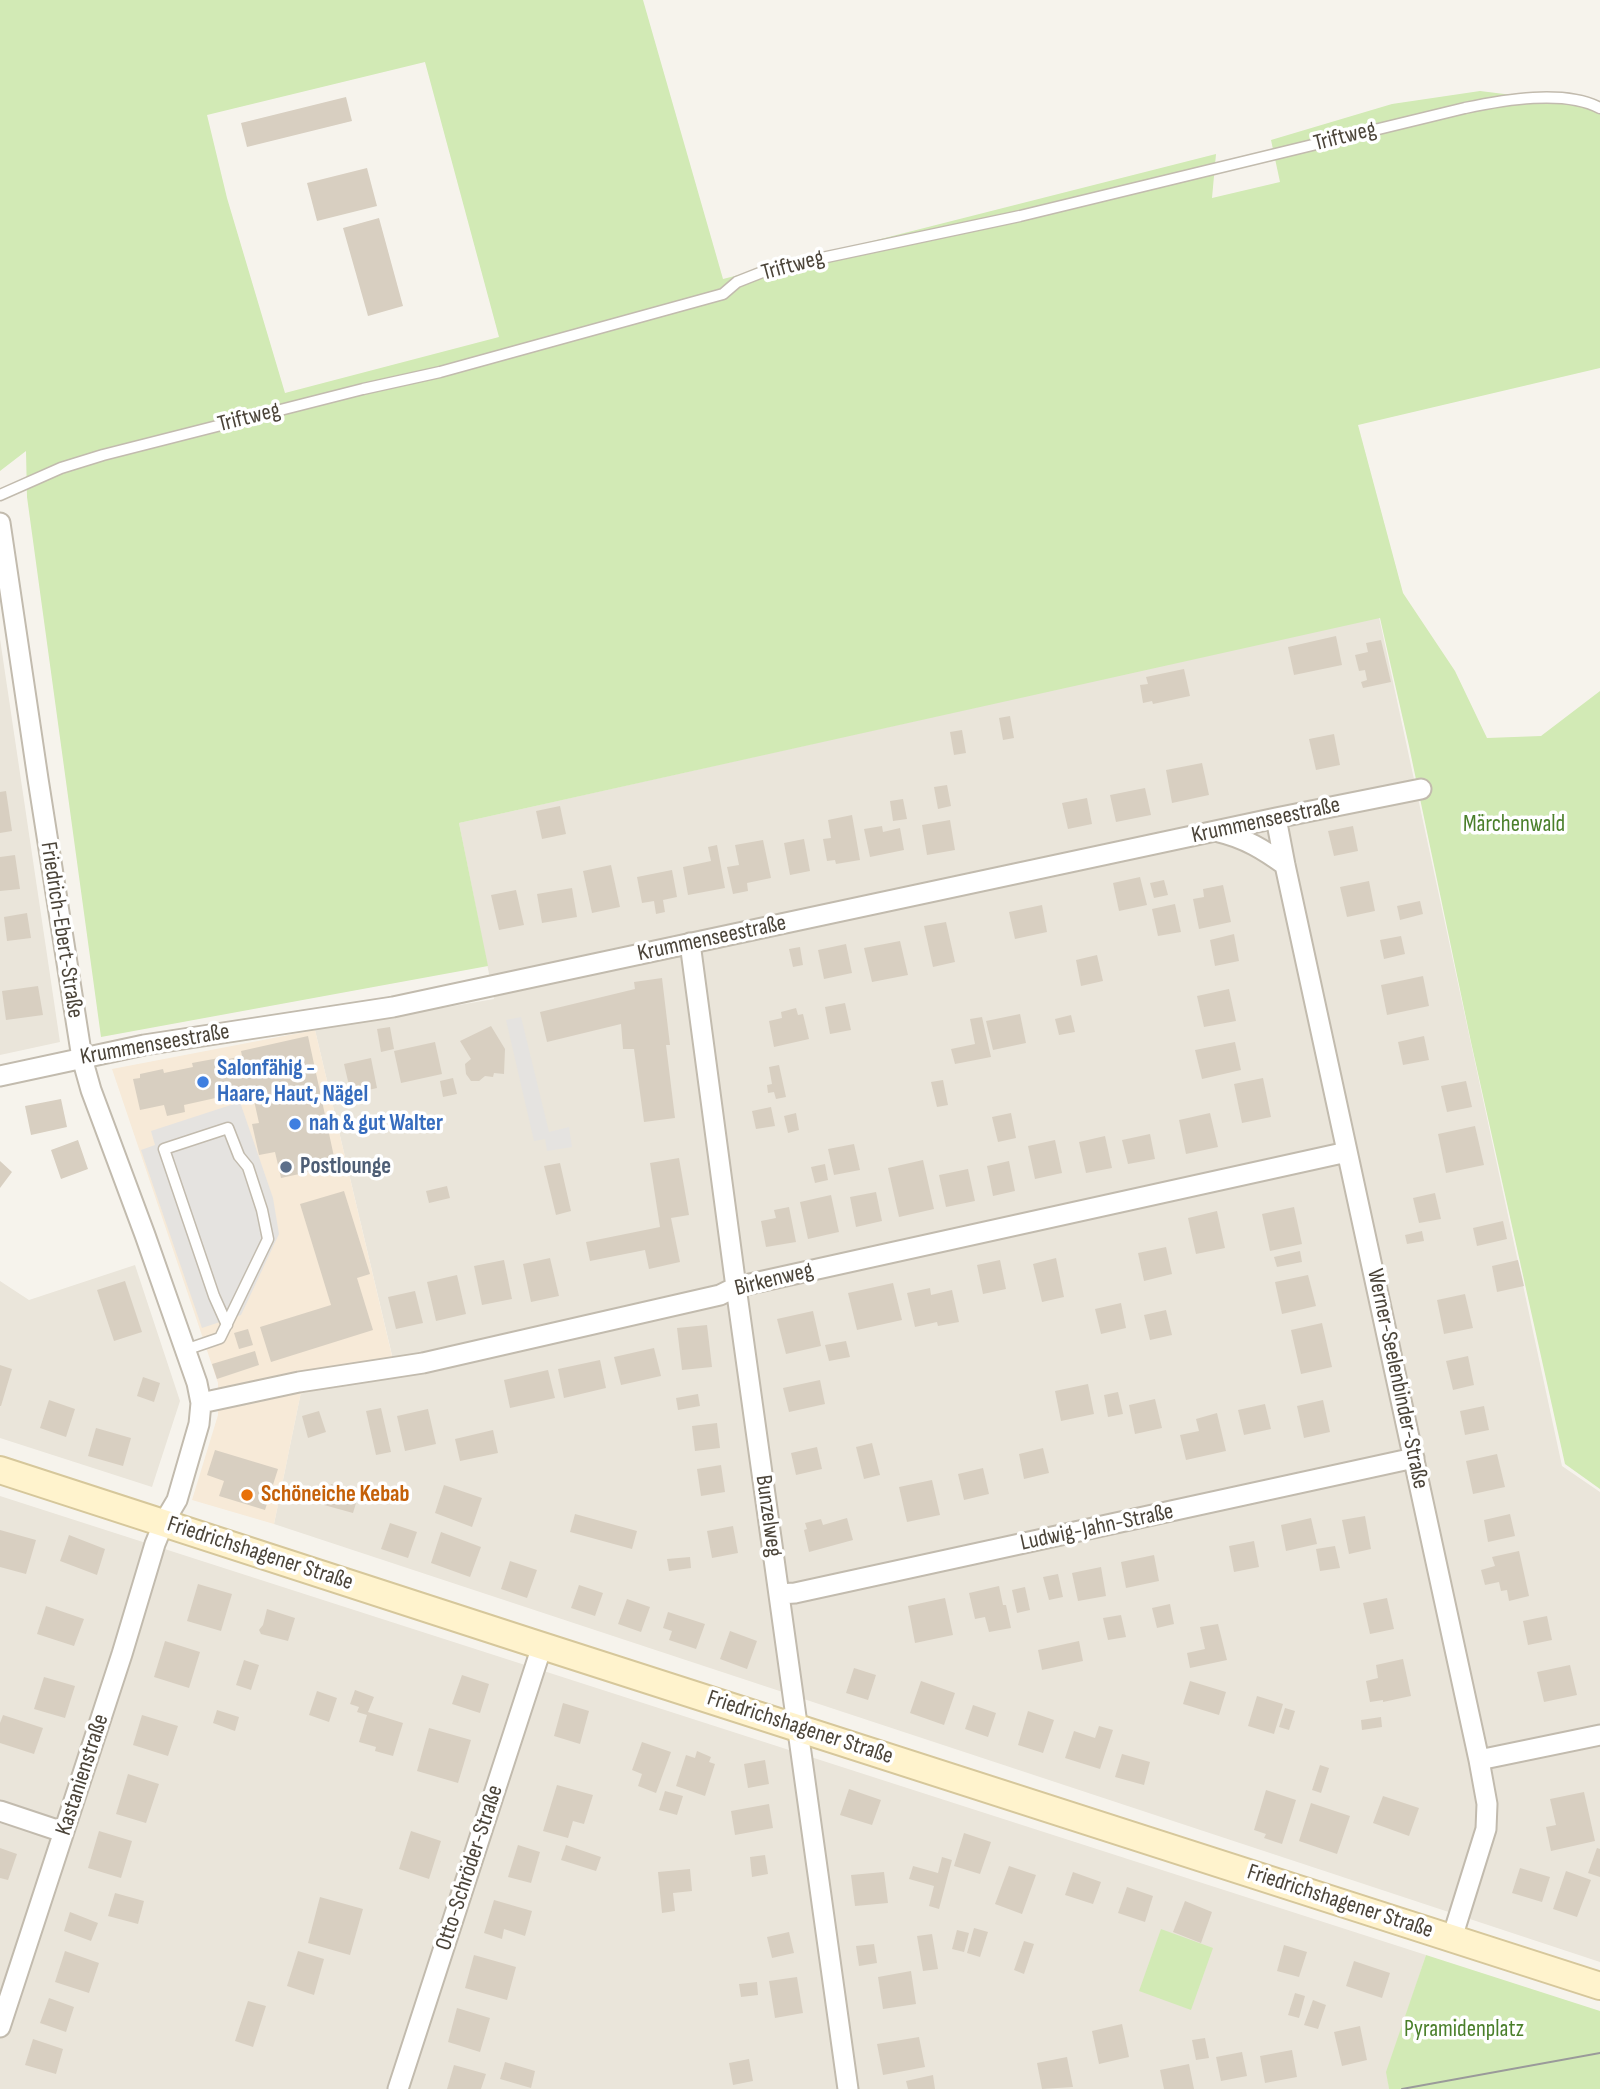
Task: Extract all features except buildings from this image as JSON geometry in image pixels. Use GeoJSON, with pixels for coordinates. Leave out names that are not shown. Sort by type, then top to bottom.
{"type":"FeatureCollection","features":[{"type":"Feature","properties":{"kind":"main road","name":"Friedrichshagener Straße"},"geometry":{"type":"LineString","coordinates":[[0,1469],[1600,1986]]}},
{"type":"Feature","properties":{"kind":"street","name":"Friedrich-Ebert-Straße"},"geometry":{"type":"LineString","coordinates":[[0,523],[82,1058],[91,1090],[185,1350],[201,1403],[200,1424],[177,1500],[164,1522]]}},
{"type":"Feature","properties":{"kind":"street","name":"Krummenseestraße"},"geometry":{"type":"LineString","coordinates":[[0,1076],[144,1045],[393,1007],[1421,789]]}},
{"type":"Feature","properties":{"kind":"street","name":"Werner-Seelenbinder-Straße"},"geometry":{"type":"LineString","coordinates":[[1276,818],[1487,1804],[1486,1829],[1452,1938]]}},
{"type":"Feature","properties":{"kind":"street"},"geometry":{"type":"LineString","coordinates":[[1215,831],[1249,842],[1285,865]]}},
{"type":"Feature","properties":{"kind":"street","name":"Bunzelweg"},"geometry":{"type":"LineString","coordinates":[[690,943],[848,2089]]}},
{"type":"Feature","properties":{"kind":"street","name":"Birkenweg"},"geometry":{"type":"LineString","coordinates":[[201,1403],[299,1382],[423,1363],[720,1295],[736,1287],[1347,1152]]}},
{"type":"Feature","properties":{"kind":"street","name":"Ludwig-Jahn-Straße"},"geometry":{"type":"LineString","coordinates":[[779,1594],[809,1591],[1414,1458]]}},
{"type":"Feature","properties":{"kind":"street","name":"Kastanienstraße"},"geometry":{"type":"LineString","coordinates":[[0,2027],[164,1522]]}},
{"type":"Feature","properties":{"kind":"street","name":"Otto-Schröder-Straße"},"geometry":{"type":"LineString","coordinates":[[398,2089],[542,1646]]}},
{"type":"Feature","properties":{"kind":"street"},"geometry":{"type":"LineString","coordinates":[[1479,1760],[1600,1735]]}},
{"type":"Feature","properties":{"kind":"street"},"geometry":{"type":"LineString","coordinates":[[0,1811],[63,1832]]}},
{"type":"Feature","properties":{"kind":"lane","name":"Triftweg"},"geometry":{"type":"LineString","coordinates":[[0,495],[61,468],[103,455],[440,372],[723,294],[737,282],[770,269],[1020,216],[1510,99],[1555,97],[1594,104],[1600,108]]}},
{"type":"Feature","properties":{"kind":"lane"},"geometry":{"type":"LineString","coordinates":[[185,1350],[220,1338],[227,1325],[268,1239],[248,1167],[239,1156],[228,1128],[164,1149],[214,1296],[227,1325]]}},
{"type":"Feature","properties":{"kind":"shaded area"},"geometry":{"type":"Polygon","coordinates":[[[1379,617],[1562,1466],[1600,1492],[1600,1962],[274,1524],[301,1392],[396,1372],[315,1030],[494,999],[459,823],[1379,617]]]}},
{"type":"Feature","properties":{"kind":"shaded area"},"geometry":{"type":"Polygon","coordinates":[[[0,639],[60,1042],[0,1055],[0,639]]]}},
{"type":"Feature","properties":{"kind":"shaded area"},"geometry":{"type":"Polygon","coordinates":[[[521,1017],[549,1132],[569,1127],[572,1147],[547,1151],[545,1139],[534,1141],[506,1020],[521,1017]]]}},
{"type":"Feature","properties":{"kind":"shaded area"},"geometry":{"type":"Polygon","coordinates":[[[315,1030],[396,1373],[301,1392],[274,1524],[192,1500],[218,1415],[218,1383],[112,1069],[315,1030]]]}},
{"type":"Feature","properties":{"kind":"shaded area"},"geometry":{"type":"Polygon","coordinates":[[[240,1102],[273,1198],[279,1234],[241,1315],[202,1328],[141,1150],[155,1145],[151,1131],[240,1102]]]}},
{"type":"Feature","properties":{"kind":"shaded area"},"geometry":{"type":"Polygon","coordinates":[[[135,1265],[180,1401],[152,1487],[0,1438],[0,1281],[29,1300],[135,1265]]]}},
{"type":"Feature","properties":{"kind":"shaded area"},"geometry":{"type":"Polygon","coordinates":[[[0,1496],[1426,1955],[1387,2072],[1389,2089],[0,2089],[0,1496]]]}},
{"type":"Feature","properties":{"kind":"green space","name":"Märchenwald"},"geometry":{"type":"Polygon","coordinates":[[[0,0],[643,0],[723,279],[1216,154],[1212,198],[1280,182],[1271,140],[1392,104],[1480,91],[1569,102],[1600,112],[1600,368],[1358,425],[1403,593],[1455,671],[1487,738],[1541,736],[1600,691],[1600,1489],[1565,1464],[1380,618],[459,823],[488,966],[101,1037],[27,497],[26,451],[0,471],[0,0]],[[425,62],[207,115],[227,198],[285,393],[499,337],[425,62]]]}},
{"type":"Feature","properties":{"kind":"green space"},"geometry":{"type":"Polygon","coordinates":[[[1161,1929],[1213,1948],[1191,2010],[1139,1991],[1161,1929]]]}},
{"type":"Feature","properties":{"kind":"green space","name":"Pyramidenplatz"},"geometry":{"type":"Polygon","coordinates":[[[1426,1955],[1600,2011],[1600,2089],[1389,2089],[1386,2072],[1426,1955]]]}},
{"type":"Feature","properties":{"kind":"tram line"},"geometry":{"type":"LineString","coordinates":[[1402,2089],[1600,2053]]}},
{"type":"Feature","properties":{"kind":"place","name":"Salonfähig - Haare, Haut, Nägel"},"geometry":{"type":"Point","coordinates":[203,1082]}},
{"type":"Feature","properties":{"kind":"place","name":"nah & gut Walter"},"geometry":{"type":"Point","coordinates":[295,1124]}},
{"type":"Feature","properties":{"kind":"place","name":"Postlounge"},"geometry":{"type":"Point","coordinates":[286,1167]}},
{"type":"Feature","properties":{"kind":"place","name":"Schöneiche Kebab"},"geometry":{"type":"Point","coordinates":[247,1495]}}]}
